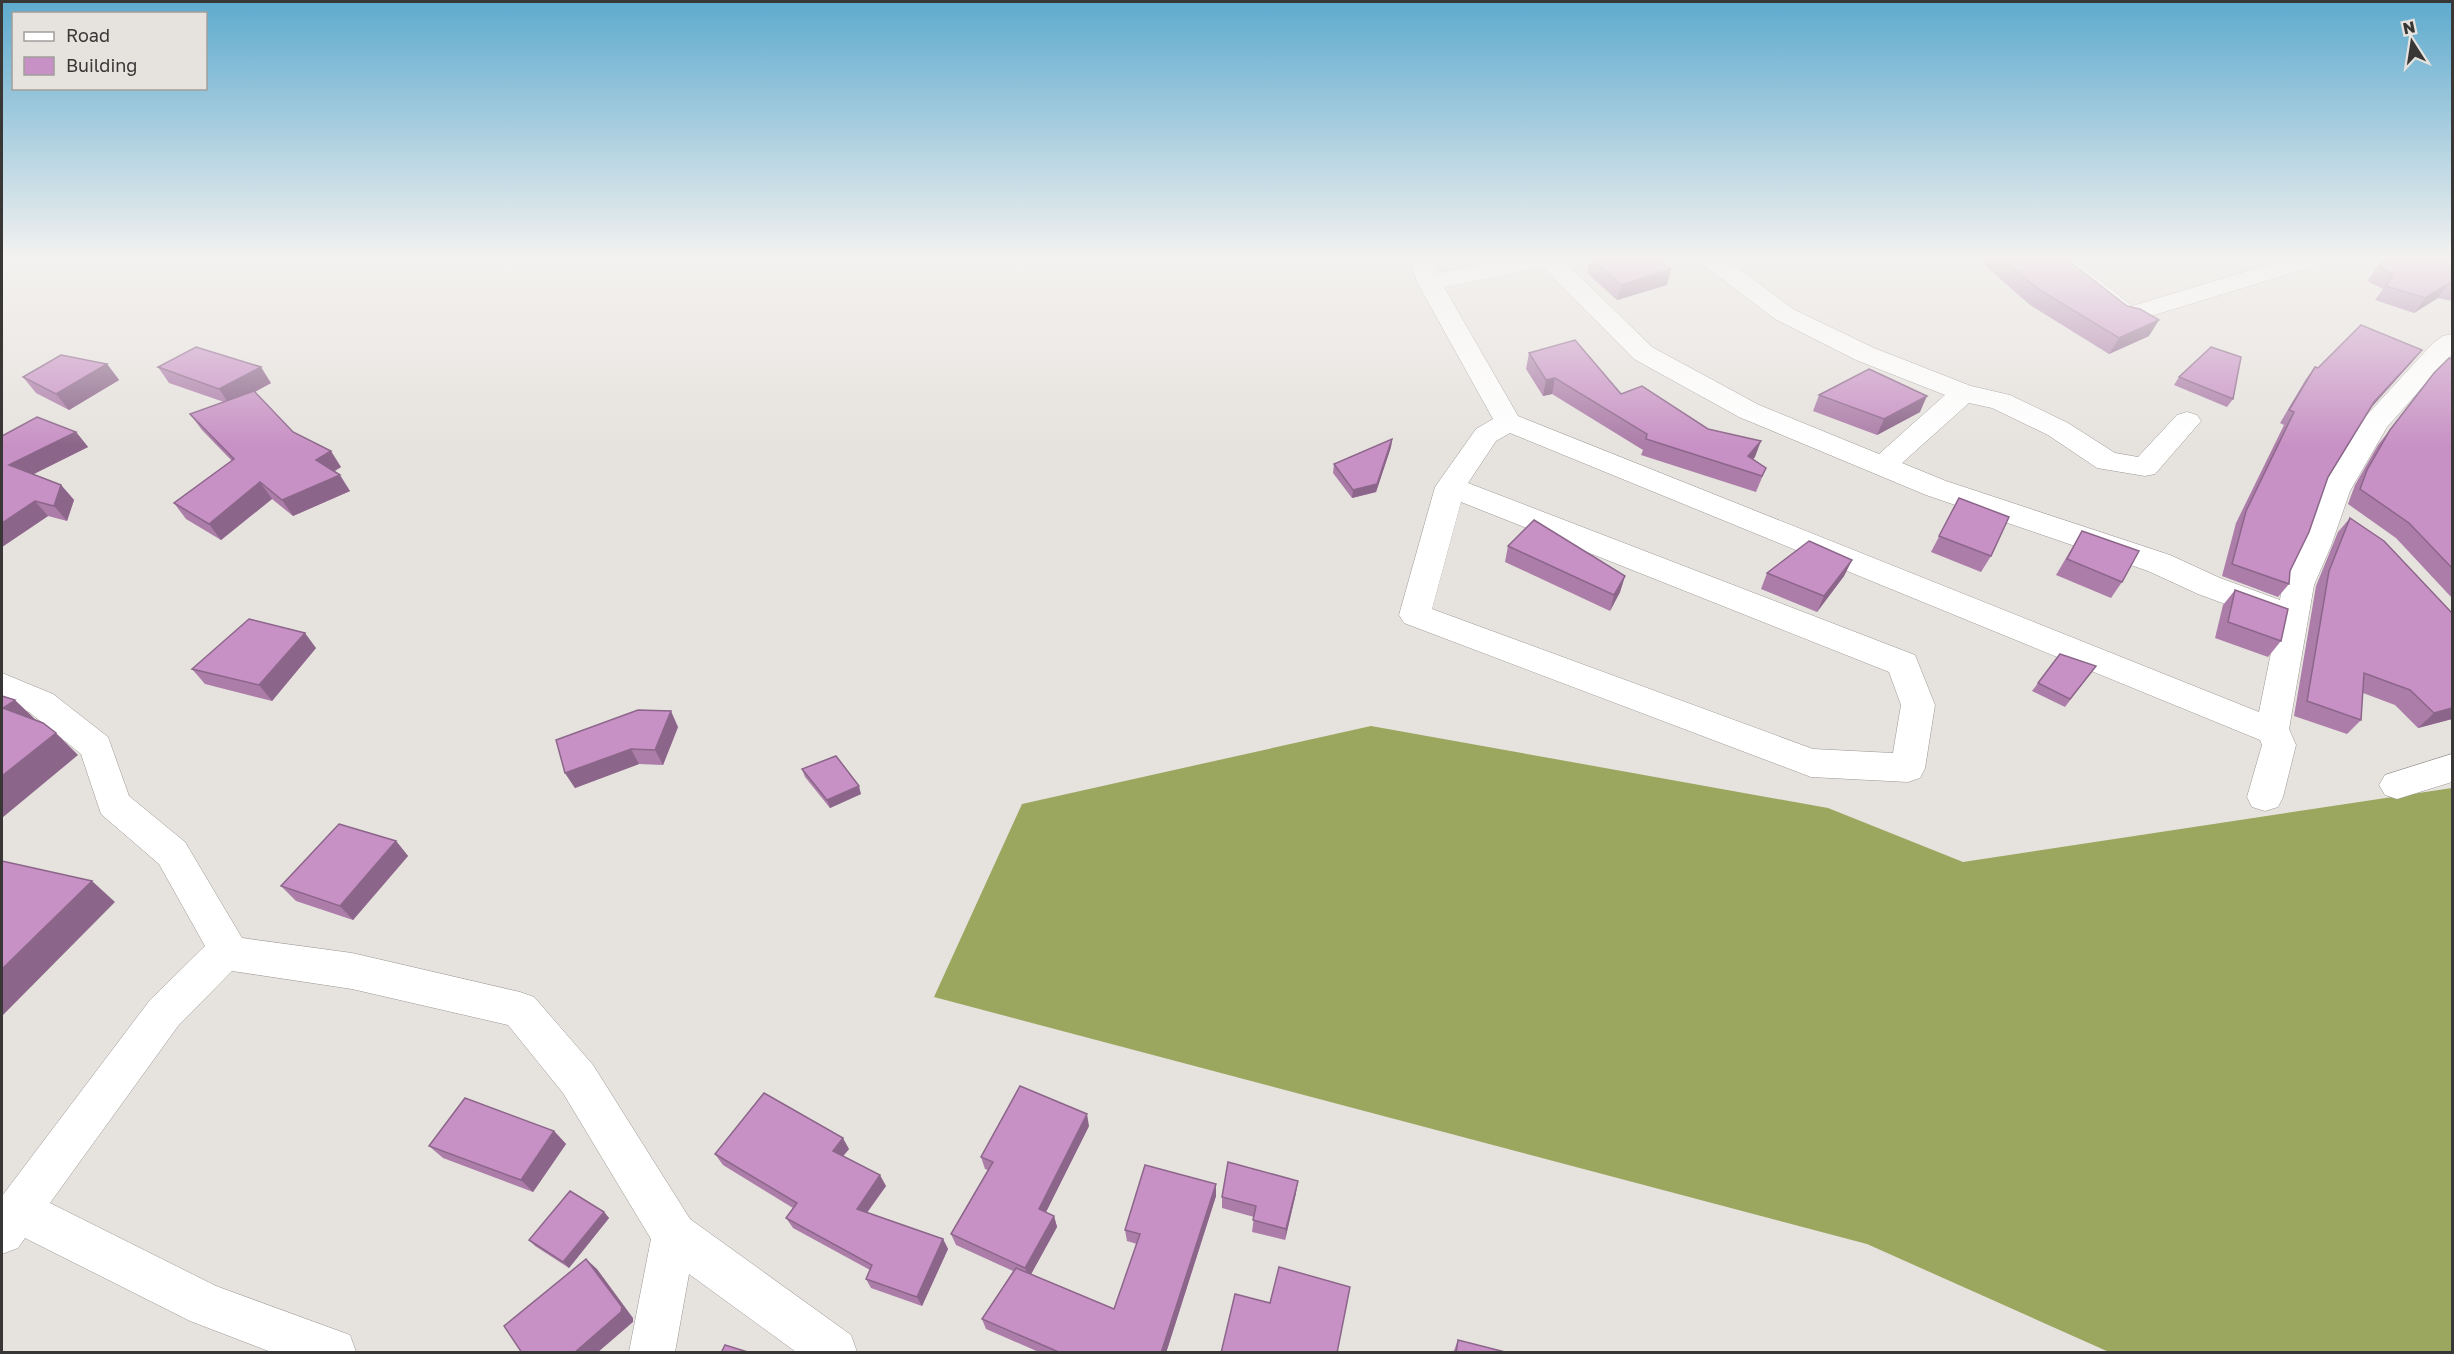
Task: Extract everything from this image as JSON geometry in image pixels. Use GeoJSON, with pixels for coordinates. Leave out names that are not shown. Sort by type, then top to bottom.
{"type":"FeatureCollection","features":[{"type":"Feature","properties":{"kind":"street"},"geometry":{"type":"LineString","coordinates":[[1452,319],[1508,422],[2272,731],[2279,745],[2265,797]]}},
{"type":"Feature","properties":{"kind":"street"},"geometry":{"type":"LineString","coordinates":[[1610,319],[1643,353],[1749,411],[1936,488],[2159,563],[2210,586],[2294,617]]}},
{"type":"Feature","properties":{"kind":"street"},"geometry":{"type":"LineString","coordinates":[[1795,319],[1865,354],[1964,393],[2000,401],[2058,429],[2107,461],[2145,467],[2157,451],[2187,421]]}},
{"type":"Feature","properties":{"kind":"street"},"geometry":{"type":"LineString","coordinates":[[2272,731],[2298,585],[2316,546],[2335,491],[2376,422],[2442,349],[2452,342]]}},
{"type":"Feature","properties":{"kind":"street"},"geometry":{"type":"LineString","coordinates":[[1881,467],[1964,393]]}},
{"type":"Feature","properties":{"kind":"street"},"geometry":{"type":"LineString","coordinates":[[1450,487],[1904,664],[1918,705],[1908,768],[1811,763],[1415,615],[1450,487],[1486,435],[1508,422]]}},
{"type":"Feature","properties":{"kind":"street"},"geometry":{"type":"LineString","coordinates":[[2329,508],[2356,527]]}},
{"type":"Feature","properties":{"kind":"street"},"geometry":{"type":"LineString","coordinates":[[2,686],[41,703],[96,747],[114,804],[172,853],[230,954]]}},
{"type":"Feature","properties":{"kind":"street"},"geometry":{"type":"LineString","coordinates":[[2397,785],[2452,768]]}},
{"type":"Feature","properties":{"kind":"street"},"geometry":{"type":"LineString","coordinates":[[333,1353],[206,1305],[10,1222],[164,1013],[227,950],[230,954],[352,970],[520,1010],[578,1079],[674,1235],[834,1353]]}},
{"type":"Feature","properties":{"kind":"street"},"geometry":{"type":"LineString","coordinates":[[652,1353],[674,1235]]}},
{"type":"Feature","properties":{"kind":"green space"},"geometry":{"type":"Polygon","coordinates":[[[1371,726],[1828,808],[1963,862],[2452,788],[2452,1352],[2109,1352],[1867,1244],[934,997],[1022,804],[1371,726]]]}},
{"type":"Feature","properties":{"kind":"building"},"geometry":{"type":"Polygon","coordinates":[[[2088,319],[2159,320],[2119,338],[2088,319]]]}},
{"type":"Feature","properties":{"kind":"building"},"geometry":{"type":"Polygon","coordinates":[[[2361,325],[2422,350],[2374,402],[2328,477],[2309,532],[2290,571],[2289,584],[2232,564],[2246,511],[2294,412],[2289,410],[2315,367],[2318,368],[2361,325]]]}},
{"type":"Feature","properties":{"kind":"building"},"geometry":{"type":"Polygon","coordinates":[[[1575,340],[1621,394],[1642,386],[1708,429],[1761,441],[1748,456],[1766,468],[1762,476],[1646,439],[1647,434],[1555,378],[1546,380],[1529,353],[1575,340]]]}},
{"type":"Feature","properties":{"kind":"building"},"geometry":{"type":"Polygon","coordinates":[[[196,347],[261,367],[219,389],[158,367],[196,347]]]}},
{"type":"Feature","properties":{"kind":"building"},"geometry":{"type":"Polygon","coordinates":[[[2211,347],[2241,357],[2233,399],[2179,377],[2211,347]]]}},
{"type":"Feature","properties":{"kind":"building"},"geometry":{"type":"Polygon","coordinates":[[[61,355],[107,364],[56,394],[23,377],[61,355]]]}},
{"type":"Feature","properties":{"kind":"building"},"geometry":{"type":"Polygon","coordinates":[[[2449,358],[2452,359],[2452,568],[2409,523],[2360,489],[2367,470],[2390,430],[2434,373],[2449,358]]]}},
{"type":"Feature","properties":{"kind":"building"},"geometry":{"type":"Polygon","coordinates":[[[1869,369],[1927,396],[1884,419],[1819,395],[1869,369]]]}},
{"type":"Feature","properties":{"kind":"building"},"geometry":{"type":"Polygon","coordinates":[[[254,391],[293,432],[331,451],[316,460],[340,475],[282,500],[260,482],[209,524],[174,503],[234,459],[190,414],[254,391]]]}},
{"type":"Feature","properties":{"kind":"building"},"geometry":{"type":"Polygon","coordinates":[[[37,417],[76,432],[9,465],[61,485],[54,506],[35,501],[2,523],[2,436],[37,417]]]}},
{"type":"Feature","properties":{"kind":"building"},"geometry":{"type":"Polygon","coordinates":[[[1392,439],[1377,484],[1353,490],[1334,464],[1392,439]]]}},
{"type":"Feature","properties":{"kind":"building"},"geometry":{"type":"Polygon","coordinates":[[[1959,498],[2009,517],[1991,556],[1939,536],[1959,498]]]}},
{"type":"Feature","properties":{"kind":"building"},"geometry":{"type":"Polygon","coordinates":[[[2350,518],[2384,541],[2452,613],[2452,708],[2434,713],[2410,690],[2364,673],[2361,720],[2307,701],[2329,571],[2350,518]]]}},
{"type":"Feature","properties":{"kind":"building"},"geometry":{"type":"Polygon","coordinates":[[[1534,520],[1625,576],[1614,595],[1508,546],[1534,520]]]}},
{"type":"Feature","properties":{"kind":"building"},"geometry":{"type":"Polygon","coordinates":[[[2082,531],[2139,551],[2122,582],[2067,559],[2082,531]]]}},
{"type":"Feature","properties":{"kind":"building"},"geometry":{"type":"Polygon","coordinates":[[[1809,541],[1852,560],[1824,596],[1767,573],[1809,541]]]}},
{"type":"Feature","properties":{"kind":"building"},"geometry":{"type":"Polygon","coordinates":[[[2235,590],[2288,609],[2281,641],[2228,622],[2235,590]]]}},
{"type":"Feature","properties":{"kind":"building"},"geometry":{"type":"Polygon","coordinates":[[[249,619],[305,633],[259,685],[192,669],[249,619]]]}},
{"type":"Feature","properties":{"kind":"building"},"geometry":{"type":"Polygon","coordinates":[[[2060,654],[2096,666],[2070,699],[2038,683],[2060,654]]]}},
{"type":"Feature","properties":{"kind":"building"},"geometry":{"type":"Polygon","coordinates":[[[2,696],[15,700],[3,708],[43,723],[56,733],[2,776],[2,696]]]}},
{"type":"Feature","properties":{"kind":"building"},"geometry":{"type":"Polygon","coordinates":[[[638,710],[671,711],[655,750],[631,749],[565,773],[556,740],[638,710]]]}},
{"type":"Feature","properties":{"kind":"building"},"geometry":{"type":"Polygon","coordinates":[[[836,756],[859,786],[827,800],[802,769],[836,756]]]}},
{"type":"Feature","properties":{"kind":"building"},"geometry":{"type":"Polygon","coordinates":[[[339,824],[396,841],[340,906],[281,886],[339,824]]]}},
{"type":"Feature","properties":{"kind":"building"},"geometry":{"type":"Polygon","coordinates":[[[2,861],[92,881],[2,969],[2,861]]]}},
{"type":"Feature","properties":{"kind":"building"},"geometry":{"type":"Polygon","coordinates":[[[1020,1086],[1087,1114],[1039,1209],[1054,1216],[1025,1268],[951,1234],[993,1162],[981,1157],[1020,1086]]]}},
{"type":"Feature","properties":{"kind":"building"},"geometry":{"type":"Polygon","coordinates":[[[764,1093],[843,1138],[833,1151],[880,1175],[857,1209],[943,1239],[917,1297],[866,1279],[872,1265],[786,1218],[797,1203],[715,1154],[764,1093]]]}},
{"type":"Feature","properties":{"kind":"building"},"geometry":{"type":"Polygon","coordinates":[[[465,1098],[554,1131],[521,1180],[429,1146],[465,1098]]]}},
{"type":"Feature","properties":{"kind":"building"},"geometry":{"type":"Polygon","coordinates":[[[1228,1162],[1298,1181],[1286,1229],[1253,1220],[1256,1206],[1222,1197],[1228,1162]]]}},
{"type":"Feature","properties":{"kind":"building"},"geometry":{"type":"Polygon","coordinates":[[[1145,1165],[1216,1184],[1161,1353],[1061,1353],[982,1319],[1016,1268],[1114,1309],[1140,1234],[1125,1230],[1145,1165]]]}},
{"type":"Feature","properties":{"kind":"building"},"geometry":{"type":"Polygon","coordinates":[[[570,1191],[604,1212],[563,1262],[529,1240],[570,1191]]]}},
{"type":"Feature","properties":{"kind":"building"},"geometry":{"type":"Polygon","coordinates":[[[586,1259],[622,1307],[621,1312],[574,1353],[522,1353],[504,1326],[586,1259]]]}},
{"type":"Feature","properties":{"kind":"building"},"geometry":{"type":"Polygon","coordinates":[[[1279,1267],[1350,1287],[1337,1353],[1221,1353],[1235,1294],[1270,1303],[1279,1267]]]}},
{"type":"Feature","properties":{"kind":"building"},"geometry":{"type":"Polygon","coordinates":[[[1458,1340],[1509,1353],[1456,1353],[1458,1340]]]}},
{"type":"Feature","properties":{"kind":"building"},"geometry":{"type":"Polygon","coordinates":[[[725,1345],[751,1353],[721,1353],[725,1345]]]}}]}
